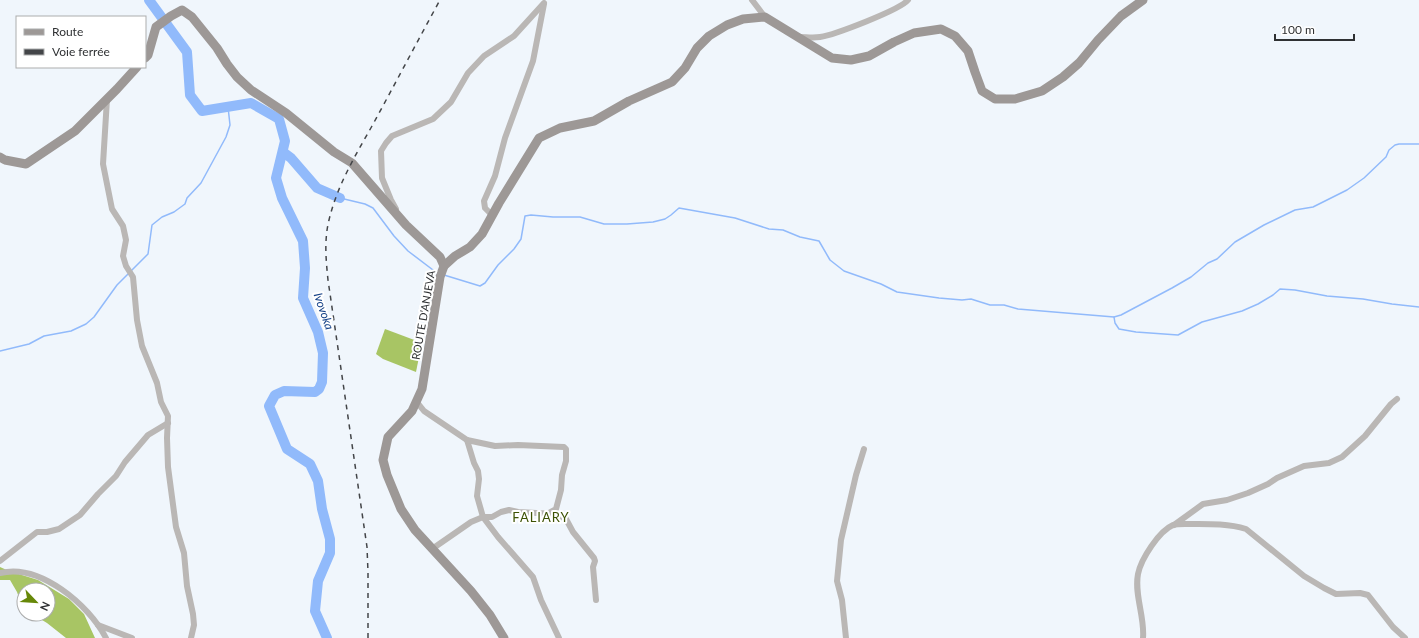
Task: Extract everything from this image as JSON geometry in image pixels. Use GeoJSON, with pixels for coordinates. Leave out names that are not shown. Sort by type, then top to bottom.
{"type":"FeatureCollection","features":[{"type":"Feature","properties":{"kind":"street"},"geometry":{"type":"LineString","coordinates":[[752,0],[765,17],[832,58],[851,60],[869,56],[914,33],[941,29],[955,36],[968,51],[982,90],[995,99],[1014,98],[1042,91],[1063,78],[1079,63],[1121,16],[1143,0]]}},
{"type":"Feature","properties":{"kind":"street"},"geometry":{"type":"LineString","coordinates":[[797,37],[820,37],[836,32],[888,12],[908,0]]}},
{"type":"Feature","properties":{"kind":"street"},"geometry":{"type":"LineString","coordinates":[[492,215],[486,208],[484,201],[495,176],[505,138],[533,61],[544,2]]}},
{"type":"Feature","properties":{"kind":"street"},"geometry":{"type":"LineString","coordinates":[[406,225],[391,200],[382,178],[381,151],[392,136],[433,119],[451,102],[468,73],[484,56],[514,36],[544,2]]}},
{"type":"Feature","properties":{"kind":"street","name":"ROUTE D'ANJEVA"},"geometry":{"type":"LineString","coordinates":[[146,57],[156,27],[182,10],[192,17],[217,48],[237,77],[252,90],[286,113],[334,152],[352,163],[406,225],[440,257],[442,270],[422,389],[412,411],[388,437],[383,460],[387,475],[402,509],[415,530],[471,591],[490,615],[504,638]]}},
{"type":"Feature","properties":{"kind":"street"},"geometry":{"type":"LineString","coordinates":[[442,270],[455,256],[470,246],[482,234],[539,138],[560,128],[594,121],[629,101],[672,82],[685,68],[697,48],[709,36],[727,25],[743,19],[765,17]]}},
{"type":"Feature","properties":{"kind":"street"},"geometry":{"type":"LineString","coordinates":[[0,157],[5,160],[26,164],[75,131],[136,68]]}},
{"type":"Feature","properties":{"kind":"street"},"geometry":{"type":"LineString","coordinates":[[107,99],[103,164],[112,209],[123,226],[126,240],[123,256],[126,266],[133,278],[137,320],[142,346],[157,383],[161,402],[168,416],[169,473],[176,527],[184,553],[187,586],[193,614],[194,625],[190,637]]}},
{"type":"Feature","properties":{"kind":"street"},"geometry":{"type":"LineString","coordinates":[[433,250],[446,255],[455,256]]}},
{"type":"Feature","properties":{"kind":"street"},"geometry":{"type":"LineString","coordinates":[[1142,638],[1138,573],[1147,553],[1158,536],[1203,504],[1227,500],[1248,493],[1304,466],[1329,463],[1342,457],[1365,436],[1391,404],[1397,399]]}},
{"type":"Feature","properties":{"kind":"street"},"geometry":{"type":"LineString","coordinates":[[416,401],[424,411],[467,440],[495,446],[523,445],[564,447],[566,449],[566,461],[562,475],[559,498],[556,508],[547,514]]}},
{"type":"Feature","properties":{"kind":"street"},"geometry":{"type":"LineString","coordinates":[[0,561],[37,532],[47,532],[59,529],[80,515],[116,476],[125,462],[148,435],[168,423]]}},
{"type":"Feature","properties":{"kind":"street"},"geometry":{"type":"LineString","coordinates":[[467,440],[478,471],[479,479],[477,496],[483,517],[498,537],[533,577],[541,600],[559,638]]}},
{"type":"Feature","properties":{"kind":"street"},"geometry":{"type":"LineString","coordinates":[[846,638],[842,600],[837,581],[840,547],[864,449]]}},
{"type":"Feature","properties":{"kind":"street"},"geometry":{"type":"LineString","coordinates":[[432,549],[472,522],[483,517],[492,517],[509,510],[518,512],[555,514],[566,518],[573,532],[594,558],[595,561],[593,567],[596,600]]}},
{"type":"Feature","properties":{"kind":"street"},"geometry":{"type":"LineString","coordinates":[[1174,525],[1214,524],[1236,526],[1246,529],[1304,576],[1324,588],[1336,594],[1360,592],[1368,595],[1393,627],[1405,638]]}},
{"type":"Feature","properties":{"kind":"street"},"geometry":{"type":"LineString","coordinates":[[0,573],[7,571],[32,574],[48,582],[69,595],[91,616],[106,638]]}},
{"type":"Feature","properties":{"kind":"street"},"geometry":{"type":"LineString","coordinates":[[98,625],[132,638]]}},
{"type":"Feature","properties":{"kind":"green space"},"geometry":{"type":"Polygon","coordinates":[[[385,329],[417,341],[421,347],[416,372],[383,359],[376,354],[385,329]]]}},
{"type":"Feature","properties":{"kind":"green space"},"geometry":{"type":"Polygon","coordinates":[[[0,567],[41,582],[16,582],[16,590],[10,580],[0,580],[0,567]]]}},
{"type":"Feature","properties":{"kind":"green space"},"geometry":{"type":"Polygon","coordinates":[[[56,591],[69,599],[84,614],[95,638],[66,638],[45,622],[56,622],[56,591]]]}},
{"type":"Feature","properties":{"kind":"waterway","name":"Ivovoka"},"geometry":{"type":"LineString","coordinates":[[149,0],[187,52],[190,95],[202,111],[251,103],[279,119],[285,141],[276,178],[282,198],[303,241],[305,268],[303,298],[318,332],[323,353],[322,382],[319,389],[315,392],[284,391],[275,395],[269,406],[287,449],[310,464],[318,481],[322,509],[330,539],[330,553],[318,581],[315,611],[327,638]]}},
{"type":"Feature","properties":{"kind":"waterway"},"geometry":{"type":"LineString","coordinates":[[132,270],[148,254],[152,225],[162,217],[174,212],[185,204],[187,198],[201,183],[226,137],[230,125],[228,107]]}},
{"type":"Feature","properties":{"kind":"waterway"},"geometry":{"type":"LineString","coordinates":[[444,275],[480,286],[485,283],[498,265],[514,249],[521,239],[525,216],[580,217],[604,224],[627,224],[653,222],[665,219],[679,208],[735,218],[769,229],[783,230],[800,237],[819,241],[830,260],[844,271],[881,284],[897,292],[939,298],[962,300],[971,299],[990,305],[1004,305],[1018,309],[1114,317],[1121,315],[1191,277],[1208,263],[1217,259],[1235,242],[1264,225],[1295,210],[1313,207],[1347,190],[1364,178],[1386,157],[1389,150],[1395,145],[1419,144]]}},
{"type":"Feature","properties":{"kind":"waterway"},"geometry":{"type":"LineString","coordinates":[[283,152],[291,158],[317,188],[340,198]]}},
{"type":"Feature","properties":{"kind":"waterway"},"geometry":{"type":"LineString","coordinates":[[340,198],[365,204],[373,208],[394,236],[408,251],[437,273]]}},
{"type":"Feature","properties":{"kind":"waterway"},"geometry":{"type":"LineString","coordinates":[[0,351],[29,344],[44,336],[71,331],[86,324],[94,317],[117,285],[128,274]]}},
{"type":"Feature","properties":{"kind":"waterway"},"geometry":{"type":"LineString","coordinates":[[1114,317],[1115,323],[1119,329],[1136,332],[1178,335],[1202,322],[1242,311],[1258,304],[1280,289],[1419,307]]}},
{"type":"Feature","properties":{"kind":"railway"},"geometry":{"type":"LineString","coordinates":[[368,638],[367,547],[328,280],[326,235],[332,207],[347,172],[440,0]]}},
{"type":"Feature","properties":{"kind":"district","name":"FALIARY"},"geometry":{"type":"Point","coordinates":[541,517]}}]}
